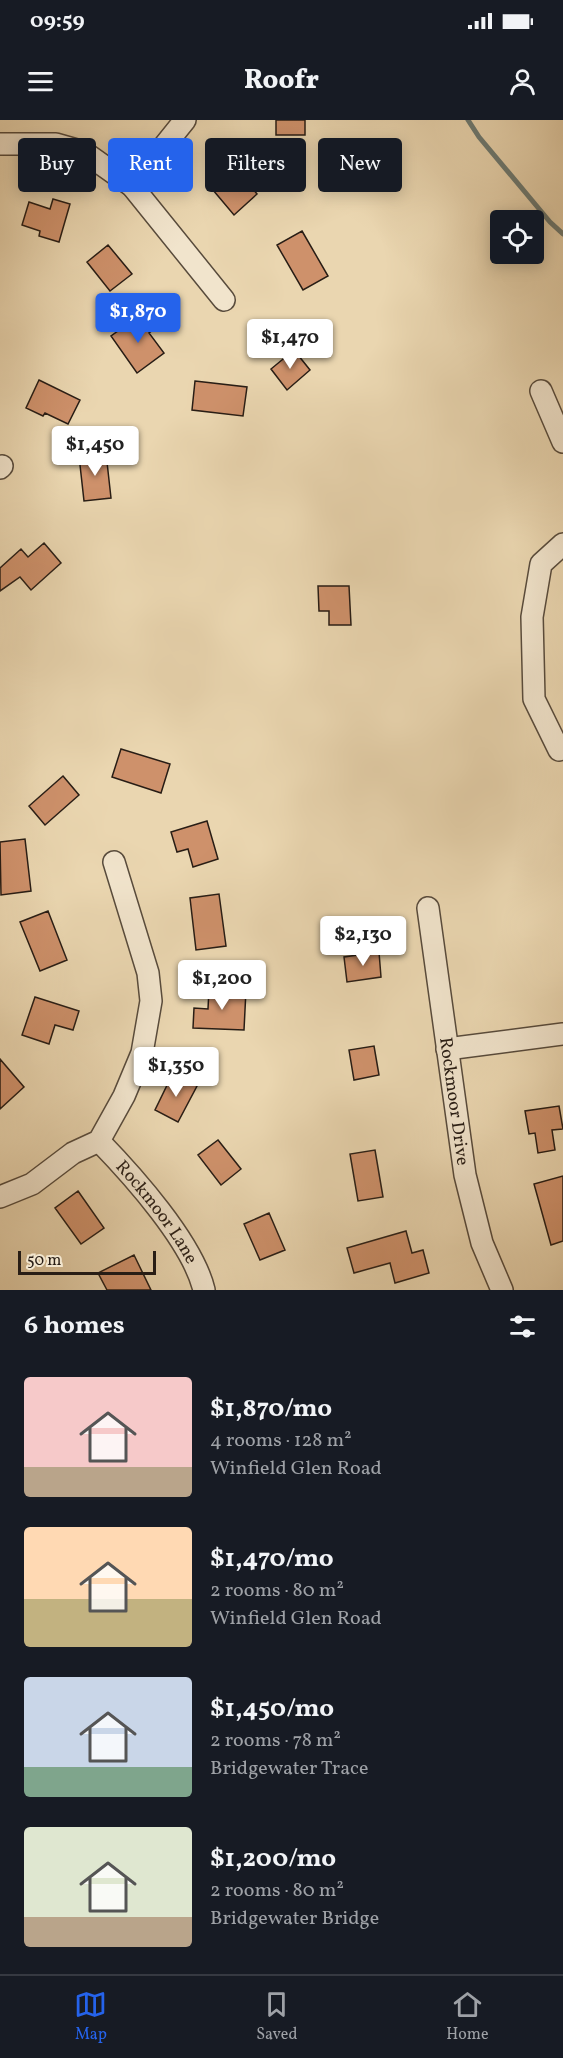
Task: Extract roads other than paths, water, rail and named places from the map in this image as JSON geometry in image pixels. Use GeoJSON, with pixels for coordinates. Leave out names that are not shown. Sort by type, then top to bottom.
{"type":"FeatureCollection","features":[{"type":"Feature","properties":{"kind":"street"},"geometry":{"type":"LineString","coordinates":[[171,138],[185,120]]}},
{"type":"Feature","properties":{"kind":"street"},"geometry":{"type":"LineString","coordinates":[[0,144],[56,144],[84,153],[108,170]]}},
{"type":"Feature","properties":{"kind":"street"},"geometry":{"type":"LineString","coordinates":[[137,192],[224,300]]}},
{"type":"Feature","properties":{"kind":"street"},"geometry":{"type":"LineString","coordinates":[[541,392],[563,442]]}},
{"type":"Feature","properties":{"kind":"street"},"geometry":{"type":"LineString","coordinates":[[559,750],[534,699],[532,617],[541,564],[563,544]]}},
{"type":"Feature","properties":{"kind":"street"},"geometry":{"type":"LineString","coordinates":[[0,1197],[32,1184],[73,1154],[99,1141],[124,1096],[142,1053],[151,1001],[148,974],[114,862]]}},
{"type":"Feature","properties":{"kind":"street","name":"Rockmoor Drive"},"geometry":{"type":"LineString","coordinates":[[428,908],[465,1174],[482,1243],[502,1290]]}},
{"type":"Feature","properties":{"kind":"street"},"geometry":{"type":"LineString","coordinates":[[447,1049],[563,1034]]}},
{"type":"Feature","properties":{"kind":"street","name":"Rockmoor Lane"},"geometry":{"type":"LineString","coordinates":[[99,1141],[131,1174],[181,1240],[204,1290]]}},
{"type":"Feature","properties":{"kind":"waterway"},"geometry":{"type":"LineString","coordinates":[[468,120],[479,137],[550,222],[563,234]]}}]}
